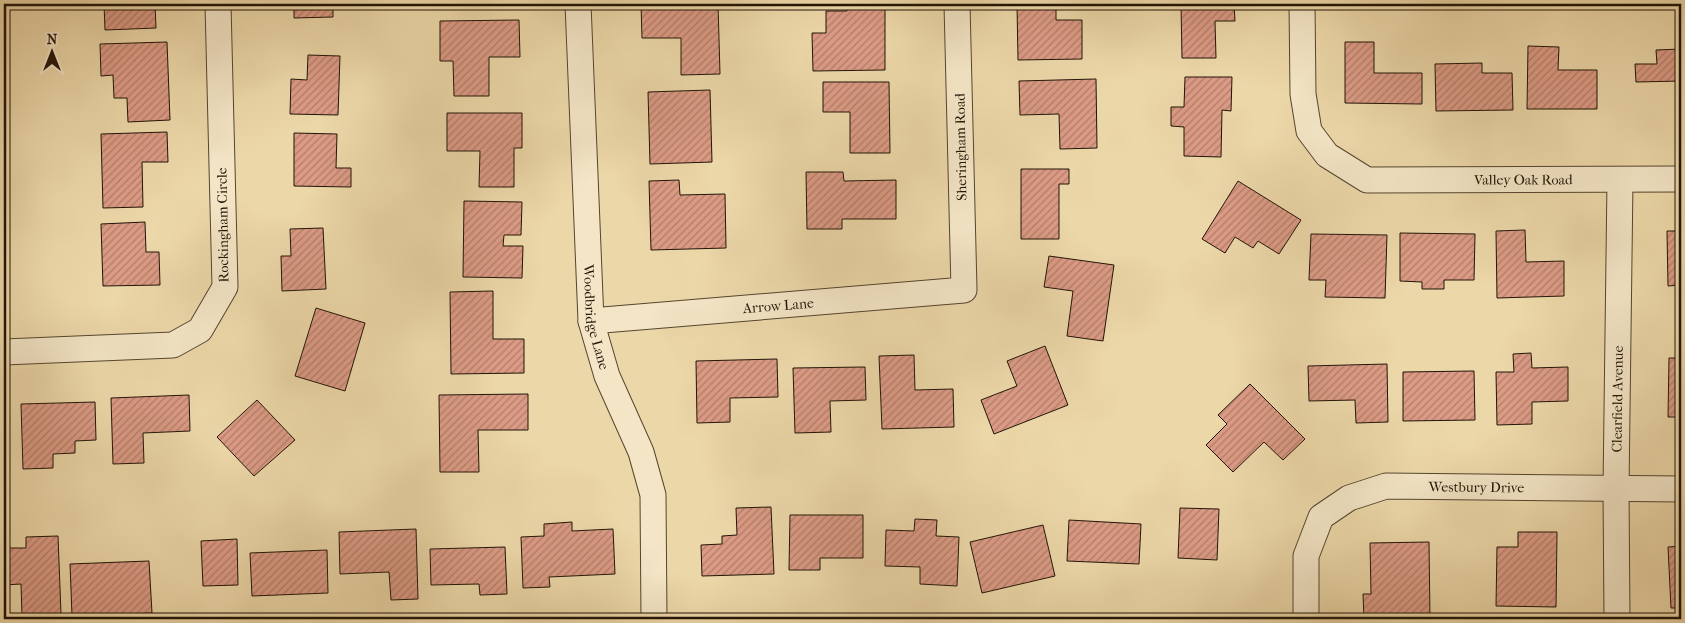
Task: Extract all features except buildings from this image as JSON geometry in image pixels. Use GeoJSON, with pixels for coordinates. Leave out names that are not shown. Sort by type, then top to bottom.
{"type":"FeatureCollection","features":[{"type":"Feature","properties":{"kind":"street","name":"Rockingham Circle"},"geometry":{"type":"LineString","coordinates":[[4,352],[173,345],[200,330],[225,287],[218,4]]}},
{"type":"Feature","properties":{"kind":"street","name":"Woodbridge Lane"},"geometry":{"type":"LineString","coordinates":[[578,4],[591,321],[607,376],[641,452],[653,496],[654,619]]}},
{"type":"Feature","properties":{"kind":"street","name":"Sheringham Road"},"geometry":{"type":"LineString","coordinates":[[957,4],[964,290]]}},
{"type":"Feature","properties":{"kind":"street","name":"Valley Oak Road"},"geometry":{"type":"LineString","coordinates":[[1302,4],[1303,94],[1309,131],[1327,155],[1367,180],[1681,179]]}},
{"type":"Feature","properties":{"kind":"street","name":"Clearfield Avenue"},"geometry":{"type":"LineString","coordinates":[[1617,619],[1616,489],[1620,180]]}},
{"type":"Feature","properties":{"kind":"street","name":"Arrow Lane"},"geometry":{"type":"LineString","coordinates":[[591,321],[964,290]]}},
{"type":"Feature","properties":{"kind":"street","name":"Westbury Drive"},"geometry":{"type":"LineString","coordinates":[[1306,619],[1306,556],[1321,517],[1349,498],[1386,486],[1681,489]]}}]}
